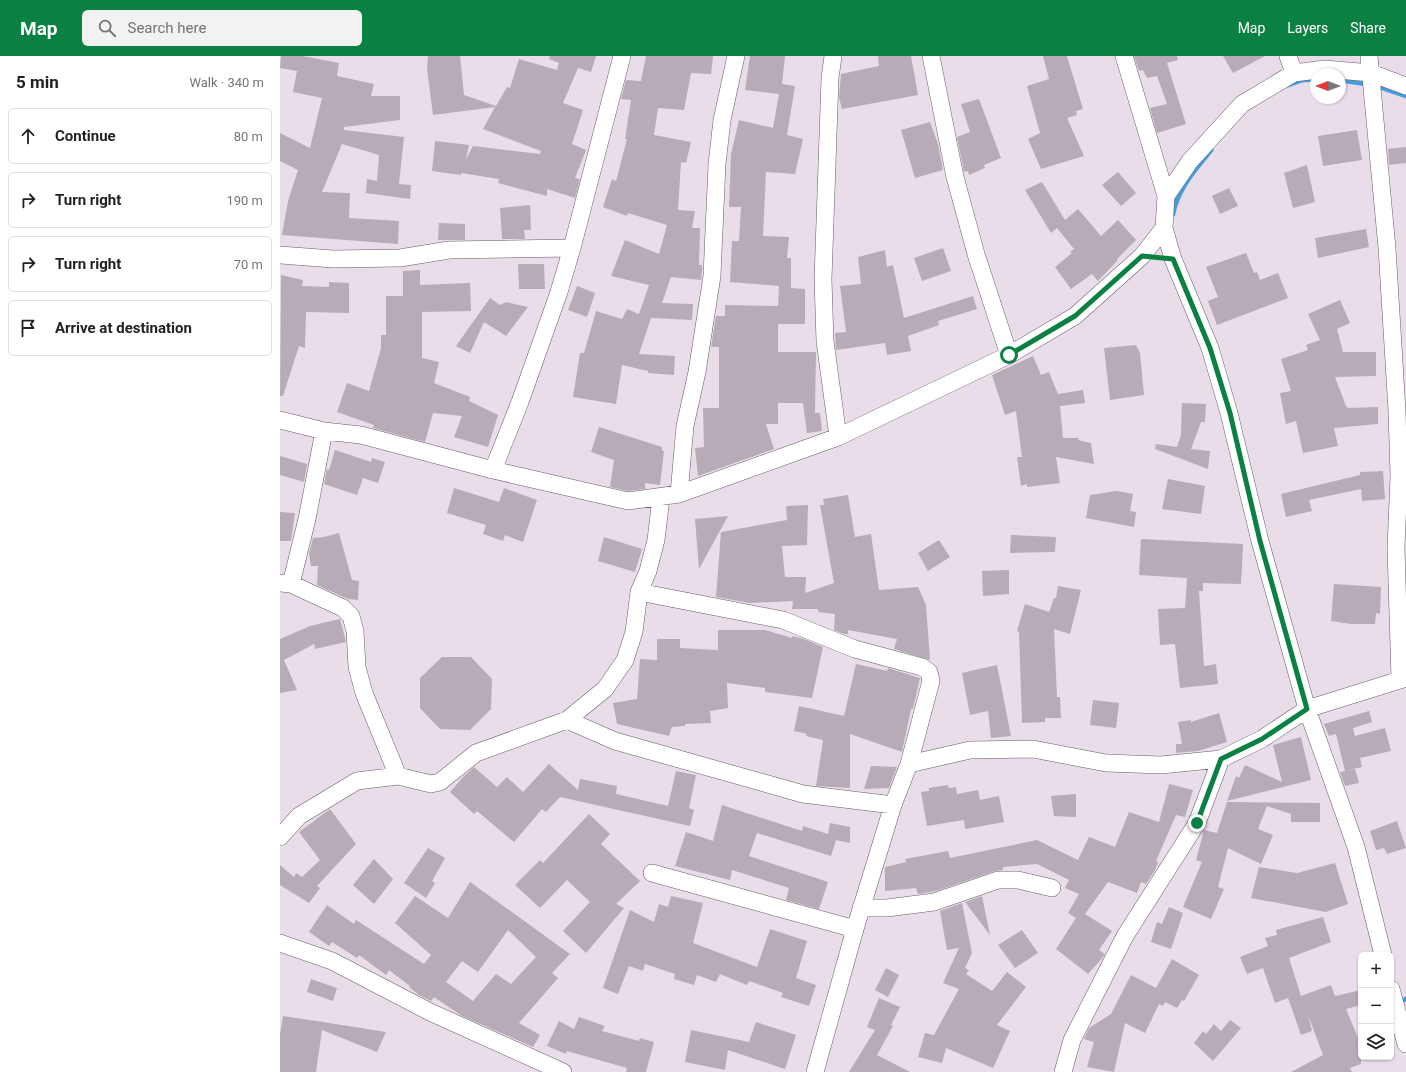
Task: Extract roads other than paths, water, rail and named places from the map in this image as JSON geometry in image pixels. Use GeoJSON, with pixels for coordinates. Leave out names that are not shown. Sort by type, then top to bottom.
{"type":"FeatureCollection","features":[{"type":"Feature","properties":{"kind":"street"},"geometry":{"type":"LineString","coordinates":[[493,470],[520,402],[572,248],[622,56]]}},
{"type":"Feature","properties":{"kind":"street"},"geometry":{"type":"LineString","coordinates":[[679,494],[685,426],[697,372],[712,276],[716,164],[722,120],[736,56]]}},
{"type":"Feature","properties":{"kind":"street"},"geometry":{"type":"LineString","coordinates":[[833,56],[830,78],[824,287],[825,341],[838,437]]}},
{"type":"Feature","properties":{"kind":"street"},"geometry":{"type":"LineString","coordinates":[[932,56],[955,177],[976,254],[1009,355]]}},
{"type":"Feature","properties":{"kind":"street"},"geometry":{"type":"LineString","coordinates":[[1124,56],[1166,196],[1164,228],[1173,259],[1210,348],[1230,413],[1260,541],[1307,709],[1356,847],[1382,952]]}},
{"type":"Feature","properties":{"kind":"street"},"geometry":{"type":"LineString","coordinates":[[1288,56],[1294,73]]}},
{"type":"Feature","properties":{"kind":"street"},"geometry":{"type":"LineString","coordinates":[[909,764],[970,750],[1034,749],[1106,764],[1161,765],[1221,759],[1262,739],[1307,709],[1403,679],[1396,548],[1402,410],[1369,56]]}},
{"type":"Feature","properties":{"kind":"street"},"geometry":{"type":"LineString","coordinates":[[1166,196],[1190,162],[1242,104],[1294,73],[1325,69],[1371,74],[1406,86]]}},
{"type":"Feature","properties":{"kind":"street"},"geometry":{"type":"LineString","coordinates":[[280,420],[324,431],[361,435],[493,470],[628,501],[660,498],[679,494],[838,437],[1009,355],[1075,316],[1142,256],[1164,228]]}},
{"type":"Feature","properties":{"kind":"street"},"geometry":{"type":"LineString","coordinates":[[280,254],[333,259],[400,258],[449,250],[572,248]]}},
{"type":"Feature","properties":{"kind":"street"},"geometry":{"type":"LineString","coordinates":[[1142,256],[1173,259]]}},
{"type":"Feature","properties":{"kind":"street"},"geometry":{"type":"LineString","coordinates":[[324,431],[286,583],[343,608],[351,616],[355,631],[357,667],[364,693],[398,776]]}},
{"type":"Feature","properties":{"kind":"street"},"geometry":{"type":"LineString","coordinates":[[280,837],[298,816],[357,781],[398,776],[432,784],[440,782],[476,753],[567,720],[605,689],[625,660],[634,632],[639,592],[648,571],[656,540],[660,498]]}},
{"type":"Feature","properties":{"kind":"street"},"geometry":{"type":"LineString","coordinates":[[639,592],[783,620],[855,649],[922,667],[929,672],[931,681],[909,764],[894,805],[861,908],[815,1072]]}},
{"type":"Feature","properties":{"kind":"street"},"geometry":{"type":"LineString","coordinates":[[567,720],[615,741],[803,794],[894,805]]}},
{"type":"Feature","properties":{"kind":"street"},"geometry":{"type":"LineString","coordinates":[[1063,1072],[1072,1040],[1125,936],[1197,823],[1221,759]]}},
{"type":"Feature","properties":{"kind":"street"},"geometry":{"type":"LineString","coordinates":[[652,873],[855,929]]}},
{"type":"Feature","properties":{"kind":"street"},"geometry":{"type":"LineString","coordinates":[[861,908],[887,908],[934,902],[998,880],[1018,880],[1052,888]]}},
{"type":"Feature","properties":{"kind":"street"},"geometry":{"type":"LineString","coordinates":[[280,943],[332,961],[430,1012],[563,1072]]}},
{"type":"Feature","properties":{"kind":"street"},"geometry":{"type":"LineString","coordinates":[[1394,1000],[1406,1044]]}},
{"type":"Feature","properties":{"kind":"waterway"},"geometry":{"type":"LineString","coordinates":[[1288,85],[1302,80],[1310,79]]}},
{"type":"Feature","properties":{"kind":"waterway"},"geometry":{"type":"LineString","coordinates":[[1346,81],[1374,85],[1406,96]]}},
{"type":"Feature","properties":{"kind":"waterway"},"geometry":{"type":"LineString","coordinates":[[1173,214],[1175,205],[1183,188],[1193,172],[1211,150]]}},
{"type":"Feature","properties":{"kind":"waterway"},"geometry":{"type":"LineString","coordinates":[[1400,1004],[1399,1002],[1406,999]]}}]}
